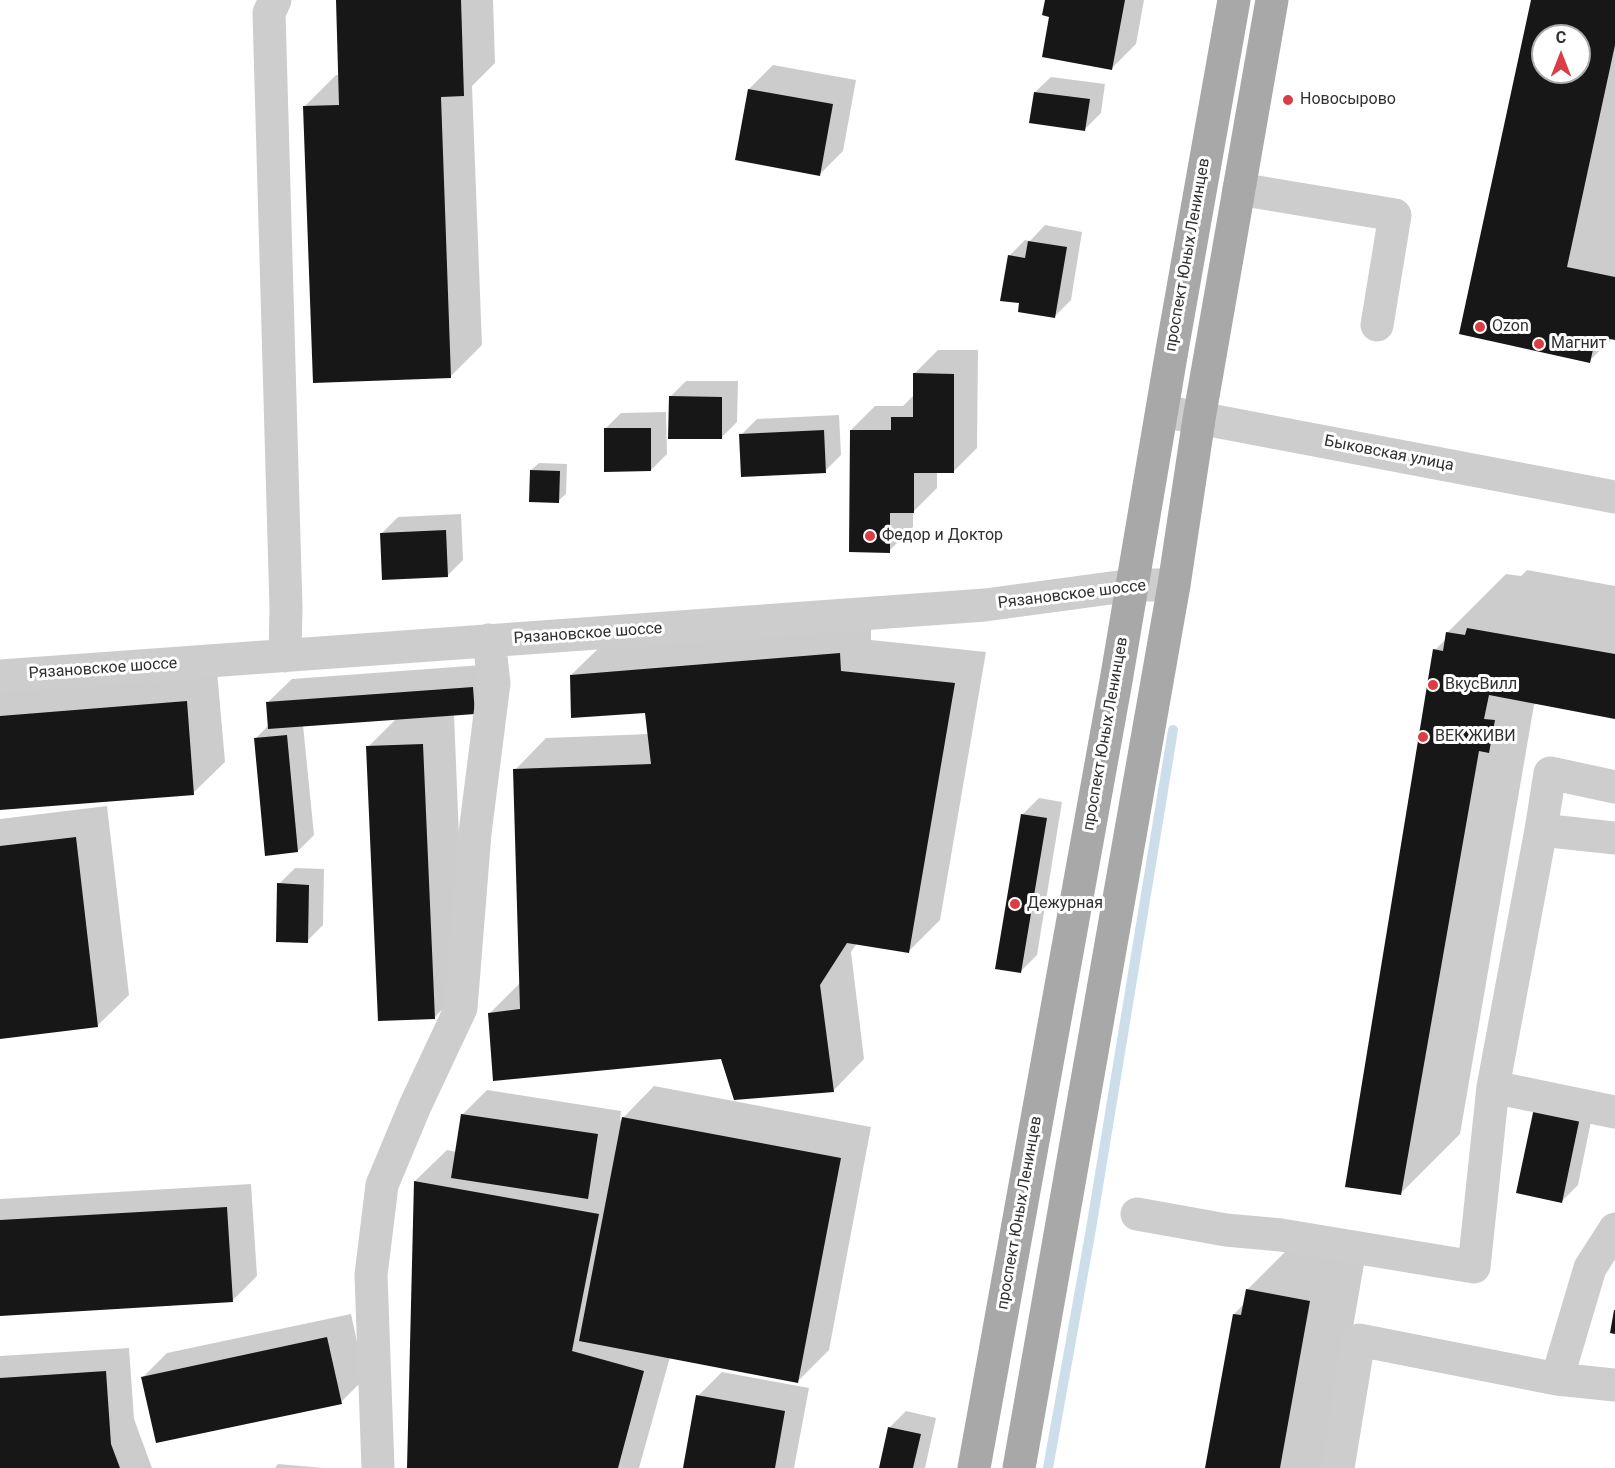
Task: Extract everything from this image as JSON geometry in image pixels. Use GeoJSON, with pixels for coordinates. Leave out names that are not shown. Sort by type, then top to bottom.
{"type":"FeatureCollection","features":[{"type":"Feature","properties":{"kind":"main road","name":"проспект Юных Ленинцев"},"geometry":{"type":"LineString","coordinates":[[974,1468],[1133,585],[1234,0]]}},
{"type":"Feature","properties":{"kind":"main road"},"geometry":{"type":"LineString","coordinates":[[1019,1468],[1174,585],[1199,419],[1272,0]]}},
{"type":"Feature","properties":{"kind":"street"},"geometry":{"type":"LineString","coordinates":[[275,0],[269,13],[286,609],[285,656]]}},
{"type":"Feature","properties":{"kind":"street"},"geometry":{"type":"LineString","coordinates":[[1239,189],[1395,215],[1377,325]]}},
{"type":"Feature","properties":{"kind":"street","name":"Быковская улица"},"geometry":{"type":"LineString","coordinates":[[1162,411],[1615,497]]}},
{"type":"Feature","properties":{"kind":"street","name":"Рязановское шоссе"},"geometry":{"type":"LineString","coordinates":[[0,676],[985,605],[1133,585],[1174,585]]}},
{"type":"Feature","properties":{"kind":"street"},"geometry":{"type":"LineString","coordinates":[[378,1468],[371,1275],[382,1185],[415,1106],[461,1008],[476,833],[494,683],[489,640]]}},
{"type":"Feature","properties":{"kind":"street"},"geometry":{"type":"LineString","coordinates":[[1137,1214],[1226,1230],[1281,1235],[1474,1267],[1493,1087],[1550,773],[1615,787]]}},
{"type":"Feature","properties":{"kind":"street"},"geometry":{"type":"LineString","coordinates":[[1541,830],[1615,838]]}},
{"type":"Feature","properties":{"kind":"street"},"geometry":{"type":"LineString","coordinates":[[1493,1087],[1615,1112]]}},
{"type":"Feature","properties":{"kind":"street"},"geometry":{"type":"LineString","coordinates":[[1557,1379],[1590,1268],[1615,1229]]}},
{"type":"Feature","properties":{"kind":"street"},"geometry":{"type":"LineString","coordinates":[[1338,1468],[1359,1340],[1557,1379],[1615,1385]]}},
{"type":"Feature","properties":{"kind":"building"},"geometry":{"type":"Polygon","coordinates":[[[336,0],[461,0],[464,96],[441,97],[451,378],[313,383],[303,106],[339,105],[336,0]]]}},
{"type":"Feature","properties":{"kind":"building"},"geometry":{"type":"Polygon","coordinates":[[[1045,0],[1125,0],[1112,70],[1042,57],[1049,17],[1042,15],[1045,0]]]}},
{"type":"Feature","properties":{"kind":"building"},"geometry":{"type":"Polygon","coordinates":[[[1531,0],[1615,0],[1615,45],[1567,267],[1615,277],[1615,340],[1596,336],[1590,363],[1459,334],[1531,0]]]}},
{"type":"Feature","properties":{"kind":"building"},"geometry":{"type":"Polygon","coordinates":[[[748,89],[833,104],[820,176],[735,160],[748,89]]]}},
{"type":"Feature","properties":{"kind":"building"},"geometry":{"type":"Polygon","coordinates":[[[1034,92],[1090,99],[1085,131],[1029,123],[1034,92]]]}},
{"type":"Feature","properties":{"kind":"building"},"geometry":{"type":"Polygon","coordinates":[[[1028,241],[1067,247],[1055,318],[1018,312],[1019,303],[1000,301],[1008,255],[1025,258],[1028,241]]]}},
{"type":"Feature","properties":{"kind":"building"},"geometry":{"type":"Polygon","coordinates":[[[913,373],[954,374],[954,473],[914,473],[914,513],[890,513],[890,553],[849,552],[850,430],[891,430],[891,417],[913,417],[913,373]]]}},
{"type":"Feature","properties":{"kind":"building"},"geometry":{"type":"Polygon","coordinates":[[[669,396],[722,397],[722,439],[668,439],[669,396]]]}},
{"type":"Feature","properties":{"kind":"building"},"geometry":{"type":"Polygon","coordinates":[[[604,428],[651,428],[651,471],[604,472],[604,428]]]}},
{"type":"Feature","properties":{"kind":"building"},"geometry":{"type":"Polygon","coordinates":[[[824,430],[826,473],[741,477],[739,434],[824,430]]]}},
{"type":"Feature","properties":{"kind":"building"},"geometry":{"type":"Polygon","coordinates":[[[530,470],[560,471],[559,503],[529,502],[530,470]]]}},
{"type":"Feature","properties":{"kind":"building"},"geometry":{"type":"Polygon","coordinates":[[[446,530],[448,577],[382,580],[380,533],[446,530]]]}},
{"type":"Feature","properties":{"kind":"building"},"geometry":{"type":"Polygon","coordinates":[[[1467,628],[1615,654],[1615,719],[1489,695],[1484,719],[1495,720],[1489,753],[1479,751],[1401,1195],[1345,1187],[1433,649],[1443,651],[1446,632],[1465,635],[1467,628]]]}},
{"type":"Feature","properties":{"kind":"building"},"geometry":{"type":"Polygon","coordinates":[[[840,653],[841,671],[955,683],[909,953],[847,943],[820,985],[834,1092],[734,1100],[721,1059],[493,1081],[488,1013],[520,1009],[513,769],[651,764],[645,713],[571,718],[570,675],[840,653]]]}},
{"type":"Feature","properties":{"kind":"building"},"geometry":{"type":"Polygon","coordinates":[[[473,687],[475,714],[268,729],[266,702],[473,687]]]}},
{"type":"Feature","properties":{"kind":"building"},"geometry":{"type":"Polygon","coordinates":[[[187,701],[194,795],[0,810],[0,716],[187,701]]]}},
{"type":"Feature","properties":{"kind":"building"},"geometry":{"type":"Polygon","coordinates":[[[287,735],[298,852],[265,856],[254,738],[287,735]]]}},
{"type":"Feature","properties":{"kind":"building"},"geometry":{"type":"Polygon","coordinates":[[[423,744],[435,1019],[378,1021],[366,746],[423,744]]]}},
{"type":"Feature","properties":{"kind":"building"},"geometry":{"type":"Polygon","coordinates":[[[1021,814],[1047,818],[1021,973],[995,969],[1021,814]]]}},
{"type":"Feature","properties":{"kind":"building"},"geometry":{"type":"Polygon","coordinates":[[[76,837],[98,1027],[0,1039],[0,846],[76,837]]]}},
{"type":"Feature","properties":{"kind":"building"},"geometry":{"type":"Polygon","coordinates":[[[277,883],[309,885],[308,943],[276,942],[277,883]]]}},
{"type":"Feature","properties":{"kind":"building"},"geometry":{"type":"Polygon","coordinates":[[[1534,1108],[1580,1117],[1562,1203],[1516,1193],[1534,1108]]]}},
{"type":"Feature","properties":{"kind":"building"},"geometry":{"type":"Polygon","coordinates":[[[461,1114],[598,1134],[588,1199],[451,1178],[461,1114]]]}},
{"type":"Feature","properties":{"kind":"building"},"geometry":{"type":"Polygon","coordinates":[[[622,1117],[841,1158],[798,1383],[579,1341],[622,1117]]]}},
{"type":"Feature","properties":{"kind":"building"},"geometry":{"type":"Polygon","coordinates":[[[414,1181],[599,1214],[572,1351],[644,1371],[618,1468],[407,1468],[414,1181]]]}},
{"type":"Feature","properties":{"kind":"building"},"geometry":{"type":"Polygon","coordinates":[[[227,1207],[233,1302],[0,1316],[0,1220],[227,1207]]]}},
{"type":"Feature","properties":{"kind":"building"},"geometry":{"type":"Polygon","coordinates":[[[1246,1289],[1310,1301],[1280,1468],[1205,1468],[1233,1314],[1241,1315],[1246,1289]]]}},
{"type":"Feature","properties":{"kind":"building"},"geometry":{"type":"Polygon","coordinates":[[[1615,1310],[1615,1334],[1610,1333],[1615,1310]]]}},
{"type":"Feature","properties":{"kind":"building"},"geometry":{"type":"Polygon","coordinates":[[[327,1337],[342,1404],[156,1443],[141,1377],[327,1337]]]}},
{"type":"Feature","properties":{"kind":"building"},"geometry":{"type":"Polygon","coordinates":[[[106,1371],[111,1444],[120,1468],[0,1468],[0,1378],[106,1371]]]}},
{"type":"Feature","properties":{"kind":"building"},"geometry":{"type":"Polygon","coordinates":[[[696,1395],[785,1411],[775,1468],[683,1468],[696,1395]]]}},
{"type":"Feature","properties":{"kind":"building"},"geometry":{"type":"Polygon","coordinates":[[[888,1427],[921,1434],[913,1468],[879,1468],[888,1427]]]}},
{"type":"Feature","properties":{"kind":"waterway"},"geometry":{"type":"LineString","coordinates":[[1048,1468],[1091,1229],[1173,730]]}},
{"type":"Feature","properties":{"kind":"place","name":"Новосырово"},"geometry":{"type":"Point","coordinates":[1288,100]}},
{"type":"Feature","properties":{"kind":"place","name":"Ozon"},"geometry":{"type":"Point","coordinates":[1480,327]}},
{"type":"Feature","properties":{"kind":"place","name":"Магнит"},"geometry":{"type":"Point","coordinates":[1539,344]}},
{"type":"Feature","properties":{"kind":"place","name":"Федор и Доктор"},"geometry":{"type":"Point","coordinates":[870,536]}},
{"type":"Feature","properties":{"kind":"place","name":"ВкусВилл"},"geometry":{"type":"Point","coordinates":[1433,685]}},
{"type":"Feature","properties":{"kind":"place","name":"ВЕК ЖИВИ"},"geometry":{"type":"Point","coordinates":[1423,737]}},
{"type":"Feature","properties":{"kind":"place","name":"Дежурная"},"geometry":{"type":"Point","coordinates":[1015,904]}}]}
